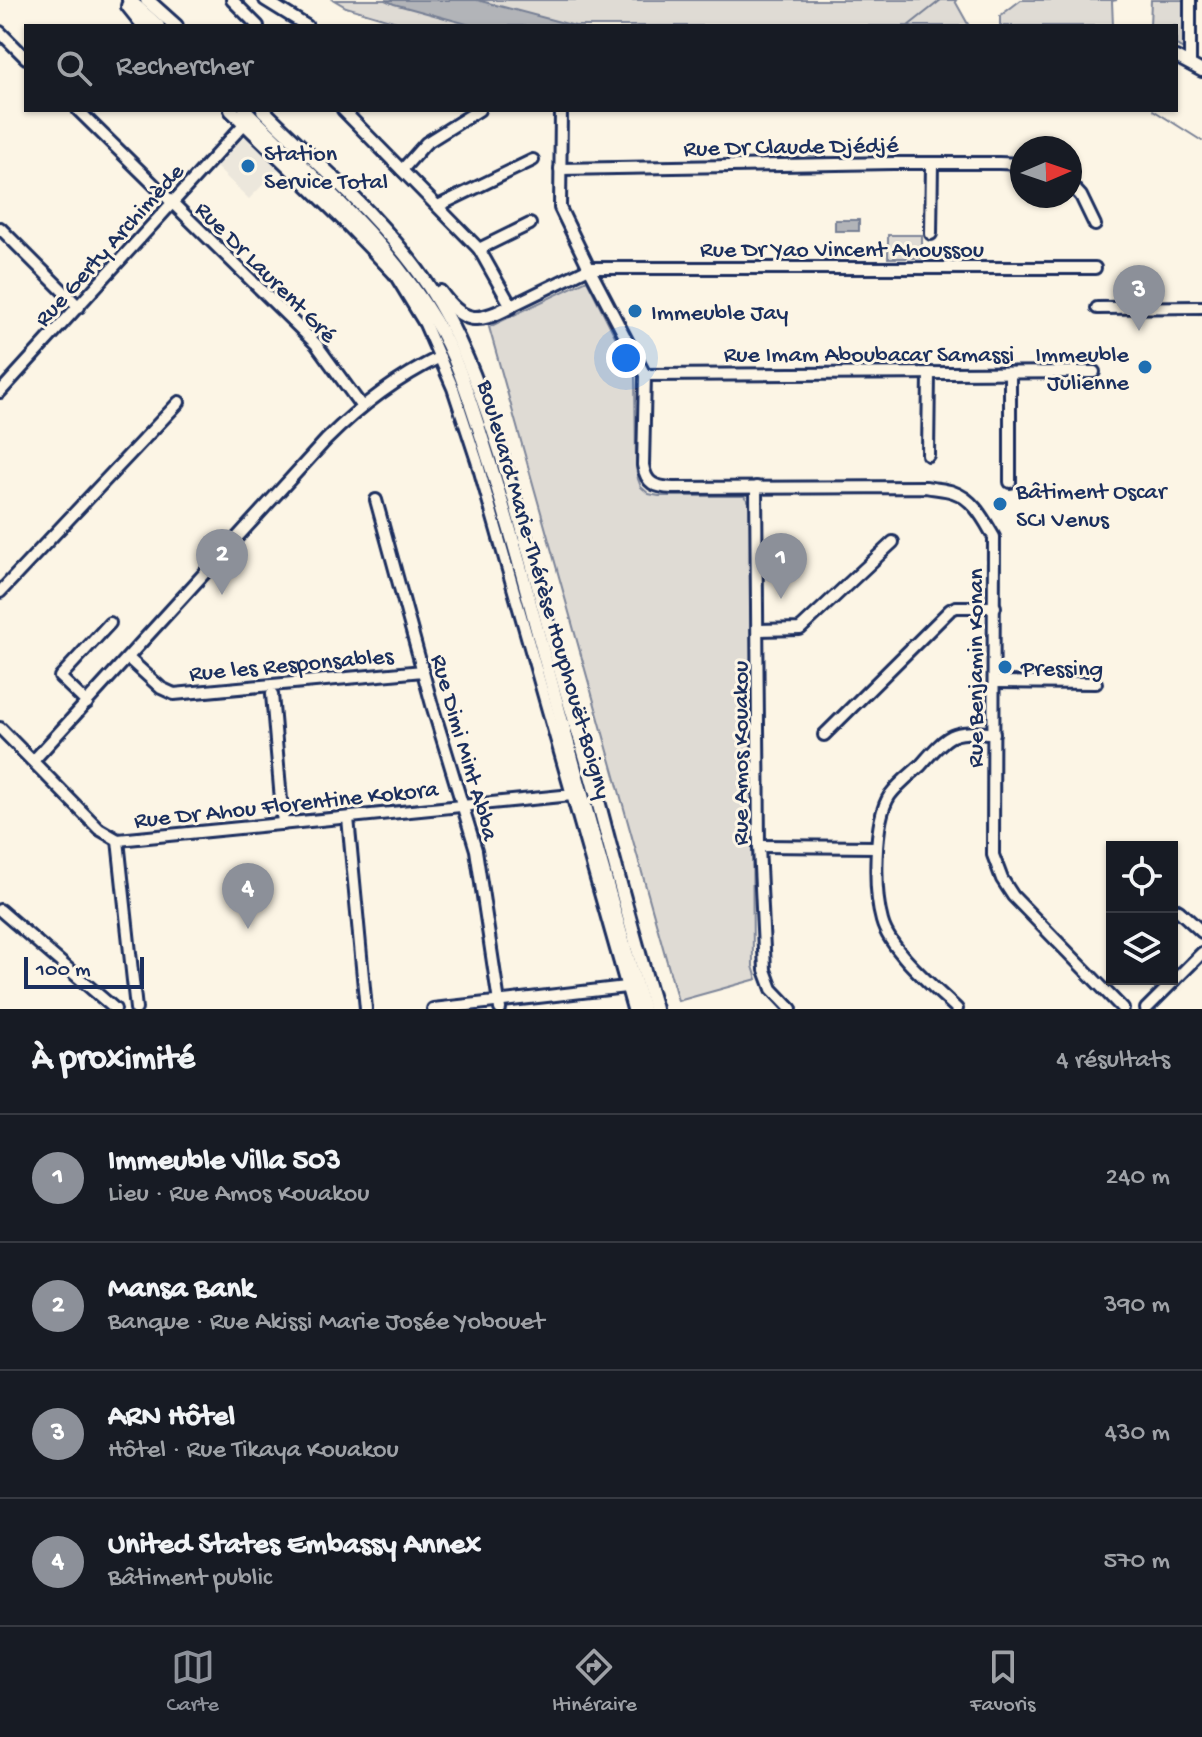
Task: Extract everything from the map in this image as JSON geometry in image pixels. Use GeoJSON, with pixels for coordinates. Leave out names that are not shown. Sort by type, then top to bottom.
{"type":"FeatureCollection","features":[{"type":"Feature","properties":{"kind":"main road"},"geometry":{"type":"LineString","coordinates":[[126,0],[143,24]]}},
{"type":"Feature","properties":{"kind":"main road"},"geometry":{"type":"LineString","coordinates":[[126,0],[156,24]]}},
{"type":"Feature","properties":{"kind":"main road"},"geometry":{"type":"LineString","coordinates":[[147,0],[174,24]]}},
{"type":"Feature","properties":{"kind":"main road","name":"Boulevard Marie-Thérèse Houphouët-Boigny"},"geometry":{"type":"LineString","coordinates":[[265,112],[399,246],[447,317],[476,379],[515,499],[655,1009]]}},
{"type":"Feature","properties":{"kind":"main road"},"geometry":{"type":"LineString","coordinates":[[245,116],[396,275]]}},
{"type":"Feature","properties":{"kind":"main road","name":"Boulevard Marie-Thérèse Houphouët-Boigny"},"geometry":{"type":"LineString","coordinates":[[245,116],[336,198],[378,242],[436,323],[457,365],[507,519],[643,1009]]}},
{"type":"Feature","properties":{"kind":"main road"},"geometry":{"type":"LineString","coordinates":[[399,246],[414,258],[462,316],[486,318],[511,306]]}},
{"type":"Feature","properties":{"kind":"street"},"geometry":{"type":"LineString","coordinates":[[232,0],[256,24]]}},
{"type":"Feature","properties":{"kind":"street"},"geometry":{"type":"LineString","coordinates":[[265,0],[304,24]]}},
{"type":"Feature","properties":{"kind":"street"},"geometry":{"type":"LineString","coordinates":[[1190,0],[1190,64]]}},
{"type":"Feature","properties":{"kind":"street"},"geometry":{"type":"LineString","coordinates":[[0,32],[24,56]]}},
{"type":"Feature","properties":{"kind":"street"},"geometry":{"type":"LineString","coordinates":[[1178,58],[1202,71]]}},
{"type":"Feature","properties":{"kind":"street","name":"Rue Dr Laurent Gré"},"geometry":{"type":"LineString","coordinates":[[80,112],[316,344],[362,407]]}},
{"type":"Feature","properties":{"kind":"street"},"geometry":{"type":"LineString","coordinates":[[345,112],[479,249],[511,306],[589,268]]}},
{"type":"Feature","properties":{"kind":"street"},"geometry":{"type":"LineString","coordinates":[[402,170],[426,143],[476,112]]}},
{"type":"Feature","properties":{"kind":"street"},"geometry":{"type":"LineString","coordinates":[[561,112],[560,208],[645,375]]}},
{"type":"Feature","properties":{"kind":"street","name":"Rue Gerty Archimède"},"geometry":{"type":"LineString","coordinates":[[0,392],[171,204],[245,116]]}},
{"type":"Feature","properties":{"kind":"street"},"geometry":{"type":"LineString","coordinates":[[438,206],[533,160]]}},
{"type":"Feature","properties":{"kind":"street"},"geometry":{"type":"LineString","coordinates":[[931,234],[932,163]]}},
{"type":"Feature","properties":{"kind":"street","name":"Rue Dr Claude Djédjé"},"geometry":{"type":"LineString","coordinates":[[560,169],[1010,164]]}},
{"type":"Feature","properties":{"kind":"street"},"geometry":{"type":"LineString","coordinates":[[1082,198],[1095,225]]}},
{"type":"Feature","properties":{"kind":"street"},"geometry":{"type":"LineString","coordinates":[[479,249],[530,224]]}},
{"type":"Feature","properties":{"kind":"street"},"geometry":{"type":"LineString","coordinates":[[0,228],[79,307]]}},
{"type":"Feature","properties":{"kind":"street"},"geometry":{"type":"LineString","coordinates":[[378,242],[425,324],[453,388],[477,461],[624,988],[633,1009]]}},
{"type":"Feature","properties":{"kind":"street","name":"Rue Dr Yao Vincent Ahoussou"},"geometry":{"type":"LineString","coordinates":[[589,268],[1095,268]]}},
{"type":"Feature","properties":{"kind":"street"},"geometry":{"type":"LineString","coordinates":[[1097,308],[1202,307]]}},
{"type":"Feature","properties":{"kind":"street"},"geometry":{"type":"LineString","coordinates":[[34,760],[326,440],[362,407],[410,372],[440,357]]}},
{"type":"Feature","properties":{"kind":"street","name":"Rue Imam Aboubacar Samassi"},"geometry":{"type":"LineString","coordinates":[[645,375],[1094,372]]}},
{"type":"Feature","properties":{"kind":"street"},"geometry":{"type":"LineString","coordinates":[[928,455],[929,373]]}},
{"type":"Feature","properties":{"kind":"street"},"geometry":{"type":"LineString","coordinates":[[1010,373],[1010,482]]}},
{"type":"Feature","properties":{"kind":"street","name":"Rue Benjamin Konan"},"geometry":{"type":"LineString","coordinates":[[645,375],[643,465],[650,483],[660,488],[926,487],[953,492],[973,506],[994,537],[993,855],[1002,879],[1013,896],[1123,1009]]}},
{"type":"Feature","properties":{"kind":"street"},"geometry":{"type":"LineString","coordinates":[[0,592],[179,402]]}},
{"type":"Feature","properties":{"kind":"street","name":"Rue Amos Kouakou"},"geometry":{"type":"LineString","coordinates":[[756,487],[759,846],[765,970],[772,989],[791,1009]]}},
{"type":"Feature","properties":{"kind":"street","name":"Rue Dimi Mint Abba"},"geometry":{"type":"LineString","coordinates":[[376,500],[476,850],[500,1006]]}},
{"type":"Feature","properties":{"kind":"street"},"geometry":{"type":"LineString","coordinates":[[759,630],[800,629],[893,542]]}},
{"type":"Feature","properties":{"kind":"street"},"geometry":{"type":"LineString","coordinates":[[824,735],[950,610],[956,607],[995,607]]}},
{"type":"Feature","properties":{"kind":"street"},"geometry":{"type":"LineString","coordinates":[[87,703],[60,677],[110,623]]}},
{"type":"Feature","properties":{"kind":"street","name":"Rue les Responsables"},"geometry":{"type":"LineString","coordinates":[[128,658],[161,688],[174,694],[423,671]]}},
{"type":"Feature","properties":{"kind":"street"},"geometry":{"type":"LineString","coordinates":[[994,682],[1096,683]]}},
{"type":"Feature","properties":{"kind":"street"},"geometry":{"type":"LineString","coordinates":[[272,694],[283,824]]}},
{"type":"Feature","properties":{"kind":"street","name":"Rue Dr Ahou Florentine Kokora"},"geometry":{"type":"LineString","coordinates":[[0,728],[99,829],[118,840],[572,795]]}},
{"type":"Feature","properties":{"kind":"street"},"geometry":{"type":"LineString","coordinates":[[957,1009],[891,941],[882,922],[877,847],[881,814],[890,795],[944,741],[959,733],[994,733]]}},
{"type":"Feature","properties":{"kind":"street"},"geometry":{"type":"LineString","coordinates":[[348,818],[366,1009]]}},
{"type":"Feature","properties":{"kind":"street"},"geometry":{"type":"LineString","coordinates":[[118,840],[136,1009]]}},
{"type":"Feature","properties":{"kind":"street"},"geometry":{"type":"LineString","coordinates":[[759,846],[877,847]]}},
{"type":"Feature","properties":{"kind":"street"},"geometry":{"type":"LineString","coordinates":[[0,910],[115,1009]]}},
{"type":"Feature","properties":{"kind":"street"},"geometry":{"type":"LineString","coordinates":[[1178,910],[1202,932]]}},
{"type":"Feature","properties":{"kind":"street"},"geometry":{"type":"LineString","coordinates":[[1146,1009],[1202,953]]}},
{"type":"Feature","properties":{"kind":"street"},"geometry":{"type":"LineString","coordinates":[[433,1009],[500,1006],[624,988]]}},
{"type":"Feature","properties":{"kind":"shaded area"},"geometry":{"type":"Polygon","coordinates":[[[334,0],[956,0],[968,24],[403,24],[346,7],[334,0]]]}},
{"type":"Feature","properties":{"kind":"shaded area"},"geometry":{"type":"Polygon","coordinates":[[[385,0],[477,0],[567,24],[467,24],[385,0]]]}},
{"type":"Feature","properties":{"kind":"shaded area"},"geometry":{"type":"Polygon","coordinates":[[[1021,0],[1117,0],[1112,1],[1113,24],[1000,24],[1000,16],[1021,0]]]}},
{"type":"Feature","properties":{"kind":"shaded area"},"geometry":{"type":"Polygon","coordinates":[[[1151,0],[1193,0],[1196,56],[1178,46],[1178,24],[1150,24],[1151,0]]]}},
{"type":"Feature","properties":{"kind":"shaded area","name":"Station Service Total"},"geometry":{"type":"Polygon","coordinates":[[[248,133],[281,166],[249,199],[216,167],[248,133]]]}},
{"type":"Feature","properties":{"kind":"shaded area"},"geometry":{"type":"Polygon","coordinates":[[[835,220],[859,220],[859,231],[835,231],[835,220]]]}},
{"type":"Feature","properties":{"kind":"shaded area"},"geometry":{"type":"Polygon","coordinates":[[[888,235],[922,235],[922,258],[888,258],[888,235]]]}},
{"type":"Feature","properties":{"kind":"shaded area"},"geometry":{"type":"Polygon","coordinates":[[[587,280],[635,376],[636,467],[641,487],[649,494],[659,496],[744,496],[750,503],[753,966],[757,979],[678,1001],[489,327],[587,280]]]}},
{"type":"Feature","properties":{"kind":"waterway"},"geometry":{"type":"LineString","coordinates":[[911,24],[941,0]]}},
{"type":"Feature","properties":{"kind":"waterway"},"geometry":{"type":"LineString","coordinates":[[1156,112],[1202,141]]}},
{"type":"Feature","properties":{"kind":"waterway"},"geometry":{"type":"LineString","coordinates":[[348,233],[395,285]]}},
{"type":"Feature","properties":{"kind":"place","name":"Station Service Total"},"geometry":{"type":"Point","coordinates":[248,166]}},
{"type":"Feature","properties":{"kind":"place","name":"Immeuble Jay"},"geometry":{"type":"Point","coordinates":[635,311]}},
{"type":"Feature","properties":{"kind":"place","name":"ARN Hôtel"},"geometry":{"type":"Point","coordinates":[1139,331]}},
{"type":"Feature","properties":{"kind":"place","name":"Immeuble Julienne"},"geometry":{"type":"Point","coordinates":[1145,367]}},
{"type":"Feature","properties":{"kind":"place","name":"Bâtiment Oscar SCI Venus"},"geometry":{"type":"Point","coordinates":[1000,504]}},
{"type":"Feature","properties":{"kind":"place","name":"Mansa Bank"},"geometry":{"type":"Point","coordinates":[222,595]}},
{"type":"Feature","properties":{"kind":"place","name":"Immeuble Villa 503"},"geometry":{"type":"Point","coordinates":[781,599]}},
{"type":"Feature","properties":{"kind":"place","name":"Pressing"},"geometry":{"type":"Point","coordinates":[1005,667]}},
{"type":"Feature","properties":{"kind":"place","name":"United States Embassy Annex"},"geometry":{"type":"Point","coordinates":[248,929]}}]}
